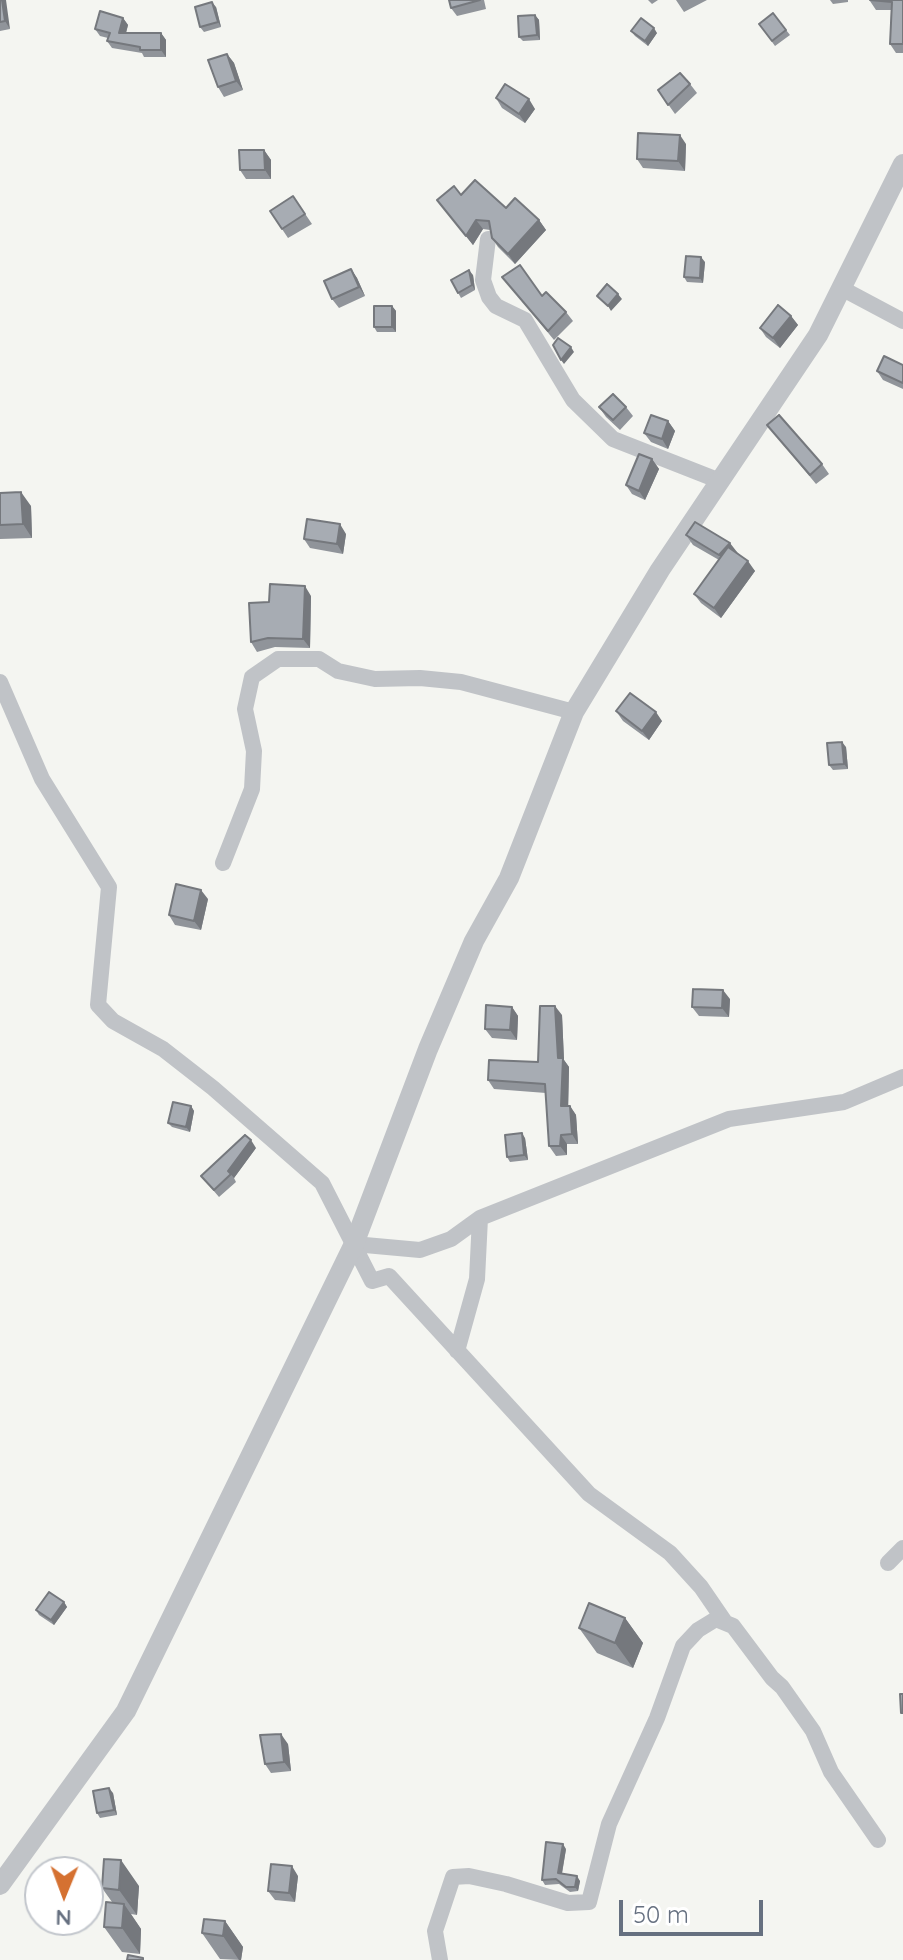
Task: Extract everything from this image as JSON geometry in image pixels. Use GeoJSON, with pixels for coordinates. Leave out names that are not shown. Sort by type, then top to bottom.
{"type":"FeatureCollection","features":[{"type":"Feature","properties":{"kind":"street"},"geometry":{"type":"LineString","coordinates":[[0,1885],[126,1711],[354,1244],[428,1049],[474,941],[509,878],[574,712],[660,570],[805,357],[903,164]]}},
{"type":"Feature","properties":{"kind":"street"},"geometry":{"type":"LineString","coordinates":[[488,239],[483,280],[489,297],[496,306],[525,320],[573,400],[613,439],[720,481]]}},
{"type":"Feature","properties":{"kind":"street"},"geometry":{"type":"LineString","coordinates":[[841,288],[903,321]]}},
{"type":"Feature","properties":{"kind":"street"},"geometry":{"type":"LineString","coordinates":[[223,863],[252,789],[254,751],[245,709],[252,677],[278,659],[319,659],[338,671],[375,679],[420,678],[461,682],[574,712]]}},
{"type":"Feature","properties":{"kind":"street"},"geometry":{"type":"LineString","coordinates":[[0,682],[42,779],[109,887],[98,1005],[113,1021],[163,1049],[213,1088],[322,1183],[372,1281],[389,1276],[589,1494],[670,1553],[782,1687],[813,1731],[831,1772],[878,1840]]}},
{"type":"Feature","properties":{"kind":"street"},"geometry":{"type":"LineString","coordinates":[[354,1244],[420,1250],[451,1239],[480,1218],[729,1119],[844,1102],[903,1077]]}},
{"type":"Feature","properties":{"kind":"street"},"geometry":{"type":"LineString","coordinates":[[457,1351],[477,1279],[480,1218]]}},
{"type":"Feature","properties":{"kind":"street"},"geometry":{"type":"LineString","coordinates":[[888,1563],[903,1548]]}},
{"type":"Feature","properties":{"kind":"street"},"geometry":{"type":"LineString","coordinates":[[440,1960],[435,1931],[453,1877],[469,1876],[506,1884],[568,1903],[589,1902],[609,1824],[657,1718],[683,1646],[698,1630],[716,1619],[725,1622]]}},
{"type":"Feature","properties":{"kind":"building"},"geometry":{"type":"Polygon","coordinates":[[[0,0],[5,21],[0,22],[0,0]]]}},
{"type":"Feature","properties":{"kind":"building"},"geometry":{"type":"Polygon","coordinates":[[[449,0],[480,0],[451,8],[449,0]]]}},
{"type":"Feature","properties":{"kind":"building"},"geometry":{"type":"Polygon","coordinates":[[[870,0],[903,0],[903,44],[890,44],[892,2],[870,0]]]}},
{"type":"Feature","properties":{"kind":"building"},"geometry":{"type":"Polygon","coordinates":[[[212,2],[218,22],[200,27],[195,7],[212,2]]]}},
{"type":"Feature","properties":{"kind":"building"},"geometry":{"type":"Polygon","coordinates":[[[100,11],[123,18],[119,33],[161,33],[161,50],[140,50],[140,47],[107,41],[110,33],[95,29],[100,11]]]}},
{"type":"Feature","properties":{"kind":"building"},"geometry":{"type":"Polygon","coordinates":[[[773,13],[786,30],[772,41],[759,24],[773,13]]]}},
{"type":"Feature","properties":{"kind":"building"},"geometry":{"type":"Polygon","coordinates":[[[535,15],[537,35],[519,37],[518,16],[535,15]]]}},
{"type":"Feature","properties":{"kind":"building"},"geometry":{"type":"Polygon","coordinates":[[[641,18],[654,28],[645,41],[631,31],[641,18]]]}},
{"type":"Feature","properties":{"kind":"building"},"geometry":{"type":"Polygon","coordinates":[[[227,54],[236,81],[218,87],[208,60],[227,54]]]}},
{"type":"Feature","properties":{"kind":"building"},"geometry":{"type":"Polygon","coordinates":[[[680,73],[690,84],[668,105],[658,90],[680,73]]]}},
{"type":"Feature","properties":{"kind":"building"},"geometry":{"type":"Polygon","coordinates":[[[505,84],[529,99],[519,114],[496,98],[505,84]]]}},
{"type":"Feature","properties":{"kind":"building"},"geometry":{"type":"Polygon","coordinates":[[[638,133],[680,135],[678,161],[637,159],[638,133]]]}},
{"type":"Feature","properties":{"kind":"building"},"geometry":{"type":"Polygon","coordinates":[[[239,150],[264,150],[265,170],[240,170],[239,150]]]}},
{"type":"Feature","properties":{"kind":"building"},"geometry":{"type":"Polygon","coordinates":[[[475,180],[506,208],[515,198],[539,220],[508,254],[492,238],[489,221],[476,220],[466,236],[437,200],[454,186],[461,195],[475,180]]]}},
{"type":"Feature","properties":{"kind":"building"},"geometry":{"type":"Polygon","coordinates":[[[293,196],[305,214],[282,229],[270,211],[293,196]]]}},
{"type":"Feature","properties":{"kind":"building"},"geometry":{"type":"Polygon","coordinates":[[[686,256],[701,257],[700,278],[684,277],[686,256]]]}},
{"type":"Feature","properties":{"kind":"building"},"geometry":{"type":"Polygon","coordinates":[[[520,265],[542,296],[546,292],[566,312],[548,331],[502,277],[520,265]]]}},
{"type":"Feature","properties":{"kind":"building"},"geometry":{"type":"Polygon","coordinates":[[[351,269],[359,287],[332,299],[324,281],[351,269]]]}},
{"type":"Feature","properties":{"kind":"building"},"geometry":{"type":"Polygon","coordinates":[[[469,270],[472,285],[458,293],[451,280],[469,270]]]}},
{"type":"Feature","properties":{"kind":"building"},"geometry":{"type":"Polygon","coordinates":[[[607,284],[618,294],[608,306],[597,296],[607,284]]]}},
{"type":"Feature","properties":{"kind":"building"},"geometry":{"type":"Polygon","coordinates":[[[778,305],[791,316],[773,338],[760,328],[778,305]]]}},
{"type":"Feature","properties":{"kind":"building"},"geometry":{"type":"Polygon","coordinates":[[[374,306],[392,306],[392,327],[374,327],[374,306]]]}},
{"type":"Feature","properties":{"kind":"building"},"geometry":{"type":"Polygon","coordinates":[[[558,338],[571,347],[561,360],[553,345],[558,338]]]}},
{"type":"Feature","properties":{"kind":"building"},"geometry":{"type":"Polygon","coordinates":[[[884,356],[903,365],[903,383],[877,371],[884,356]]]}},
{"type":"Feature","properties":{"kind":"building"},"geometry":{"type":"Polygon","coordinates":[[[613,394],[626,407],[613,420],[599,407],[613,394]]]}},
{"type":"Feature","properties":{"kind":"building"},"geometry":{"type":"Polygon","coordinates":[[[651,415],[668,421],[662,439],[644,433],[651,415]]]}},
{"type":"Feature","properties":{"kind":"building"},"geometry":{"type":"Polygon","coordinates":[[[779,415],[822,464],[810,475],[767,425],[779,415]]]}},
{"type":"Feature","properties":{"kind":"building"},"geometry":{"type":"Polygon","coordinates":[[[639,454],[652,459],[639,491],[626,485],[639,454]]]}},
{"type":"Feature","properties":{"kind":"building"},"geometry":{"type":"Polygon","coordinates":[[[21,492],[23,524],[0,525],[0,493],[21,492]]]}},
{"type":"Feature","properties":{"kind":"building"},"geometry":{"type":"Polygon","coordinates":[[[307,519],[340,524],[337,544],[304,539],[307,519]]]}},
{"type":"Feature","properties":{"kind":"building"},"geometry":{"type":"Polygon","coordinates":[[[695,522],[730,543],[719,555],[686,535],[695,522]]]}},
{"type":"Feature","properties":{"kind":"building"},"geometry":{"type":"Polygon","coordinates":[[[728,547],[748,561],[714,608],[694,594],[728,547]]]}},
{"type":"Feature","properties":{"kind":"building"},"geometry":{"type":"Polygon","coordinates":[[[270,584],[305,586],[303,639],[268,638],[251,642],[249,603],[269,602],[270,584]]]}},
{"type":"Feature","properties":{"kind":"building"},"geometry":{"type":"Polygon","coordinates":[[[630,693],[656,712],[642,731],[616,711],[630,693]]]}},
{"type":"Feature","properties":{"kind":"building"},"geometry":{"type":"Polygon","coordinates":[[[842,742],[844,764],[829,765],[827,743],[842,742]]]}},
{"type":"Feature","properties":{"kind":"building"},"geometry":{"type":"Polygon","coordinates":[[[176,884],[201,890],[194,921],[169,915],[176,884]]]}},
{"type":"Feature","properties":{"kind":"building"},"geometry":{"type":"Polygon","coordinates":[[[693,989],[723,990],[722,1008],[692,1007],[693,989]]]}},
{"type":"Feature","properties":{"kind":"building"},"geometry":{"type":"Polygon","coordinates":[[[486,1005],[512,1007],[510,1030],[485,1029],[486,1005]]]}},
{"type":"Feature","properties":{"kind":"building"},"geometry":{"type":"Polygon","coordinates":[[[540,1006],[555,1006],[558,1058],[563,1058],[561,1106],[570,1106],[572,1134],[561,1135],[560,1146],[549,1146],[545,1084],[488,1080],[489,1060],[538,1062],[540,1006]]]}},
{"type":"Feature","properties":{"kind":"building"},"geometry":{"type":"Polygon","coordinates":[[[173,1102],[191,1106],[186,1127],[168,1123],[173,1102]]]}},
{"type":"Feature","properties":{"kind":"building"},"geometry":{"type":"Polygon","coordinates":[[[522,1133],[524,1155],[507,1157],[505,1135],[522,1133]]]}},
{"type":"Feature","properties":{"kind":"building"},"geometry":{"type":"Polygon","coordinates":[[[245,1135],[251,1140],[228,1171],[231,1174],[214,1190],[201,1176],[245,1135]]]}},
{"type":"Feature","properties":{"kind":"building"},"geometry":{"type":"Polygon","coordinates":[[[49,1592],[64,1602],[51,1620],[36,1610],[49,1592]]]}},
{"type":"Feature","properties":{"kind":"building"},"geometry":{"type":"Polygon","coordinates":[[[589,1603],[625,1618],[615,1643],[579,1628],[589,1603]]]}},
{"type":"Feature","properties":{"kind":"building"},"geometry":{"type":"Polygon","coordinates":[[[900,1694],[903,1694],[903,1713],[901,1713],[900,1694]]]}},
{"type":"Feature","properties":{"kind":"building"},"geometry":{"type":"Polygon","coordinates":[[[281,1734],[284,1762],[265,1764],[260,1735],[281,1734]]]}},
{"type":"Feature","properties":{"kind":"building"},"geometry":{"type":"Polygon","coordinates":[[[109,1788],[114,1810],[97,1813],[93,1791],[109,1788]]]}},
{"type":"Feature","properties":{"kind":"building"},"geometry":{"type":"Polygon","coordinates":[[[546,1842],[563,1844],[558,1873],[577,1876],[575,1887],[566,1887],[556,1879],[542,1880],[546,1842]]]}},
{"type":"Feature","properties":{"kind":"building"},"geometry":{"type":"Polygon","coordinates":[[[104,1859],[121,1860],[119,1890],[104,1888],[104,1859]]]}},
{"type":"Feature","properties":{"kind":"building"},"geometry":{"type":"Polygon","coordinates":[[[271,1864],[292,1866],[289,1893],[268,1891],[271,1864]]]}},
{"type":"Feature","properties":{"kind":"building"},"geometry":{"type":"Polygon","coordinates":[[[106,1902],[124,1904],[122,1928],[104,1927],[106,1902]]]}},
{"type":"Feature","properties":{"kind":"building"},"geometry":{"type":"Polygon","coordinates":[[[204,1919],[225,1921],[223,1936],[202,1933],[204,1919]]]}},
{"type":"Feature","properties":{"kind":"building"},"geometry":{"type":"Polygon","coordinates":[[[128,1955],[143,1958],[143,1960],[127,1960],[128,1955]]]}}]}
